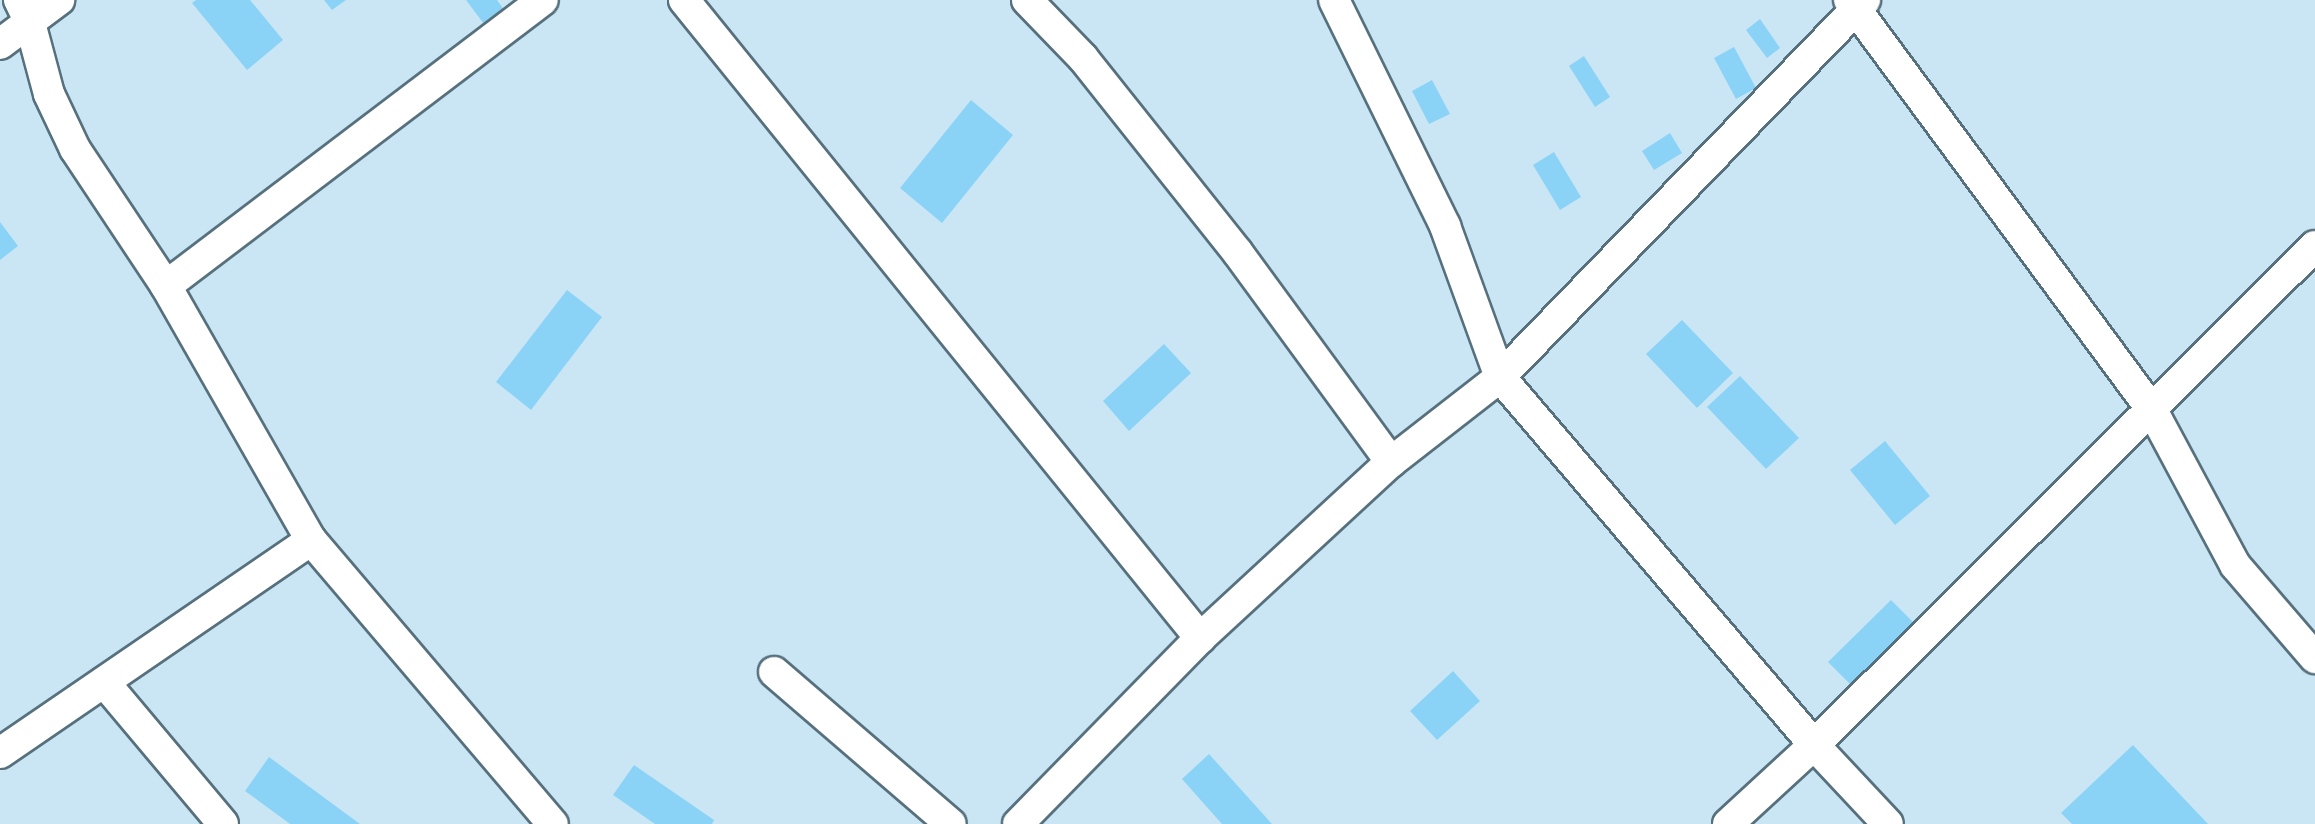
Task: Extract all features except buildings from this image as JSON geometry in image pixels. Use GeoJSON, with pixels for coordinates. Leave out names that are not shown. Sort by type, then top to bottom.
{"type":"FeatureCollection","features":[{"type":"Feature","properties":{"kind":"street"},"geometry":{"type":"LineString","coordinates":[[0,44],[25,11],[59,0]]}},
{"type":"Feature","properties":{"kind":"street"},"geometry":{"type":"LineString","coordinates":[[166,286],[543,0]]}},
{"type":"Feature","properties":{"kind":"street"},"geometry":{"type":"LineString","coordinates":[[684,0],[1200,638]]}},
{"type":"Feature","properties":{"kind":"street"},"geometry":{"type":"LineString","coordinates":[[1027,0],[1083,58],[1238,253],[1391,462]]}},
{"type":"Feature","properties":{"kind":"street"},"geometry":{"type":"LineString","coordinates":[[1334,0],[1445,226],[1500,377],[1814,745],[1888,824]]}},
{"type":"Feature","properties":{"kind":"street"},"geometry":{"type":"LineString","coordinates":[[1018,824],[1200,638],[1391,462],[1500,377],[1856,3],[2152,410],[2235,565],[2315,658]]}},
{"type":"Feature","properties":{"kind":"street"},"geometry":{"type":"LineString","coordinates":[[25,11],[49,94],[75,149],[166,286],[311,540],[553,824]]}},
{"type":"Feature","properties":{"kind":"street"},"geometry":{"type":"LineString","coordinates":[[1728,824],[1814,745],[2315,246]]}},
{"type":"Feature","properties":{"kind":"street"},"geometry":{"type":"LineString","coordinates":[[0,753],[311,540]]}},
{"type":"Feature","properties":{"kind":"street"},"geometry":{"type":"LineString","coordinates":[[774,672],[951,824]]}},
{"type":"Feature","properties":{"kind":"street"},"geometry":{"type":"LineString","coordinates":[[104,682],[223,824]]}}]}
